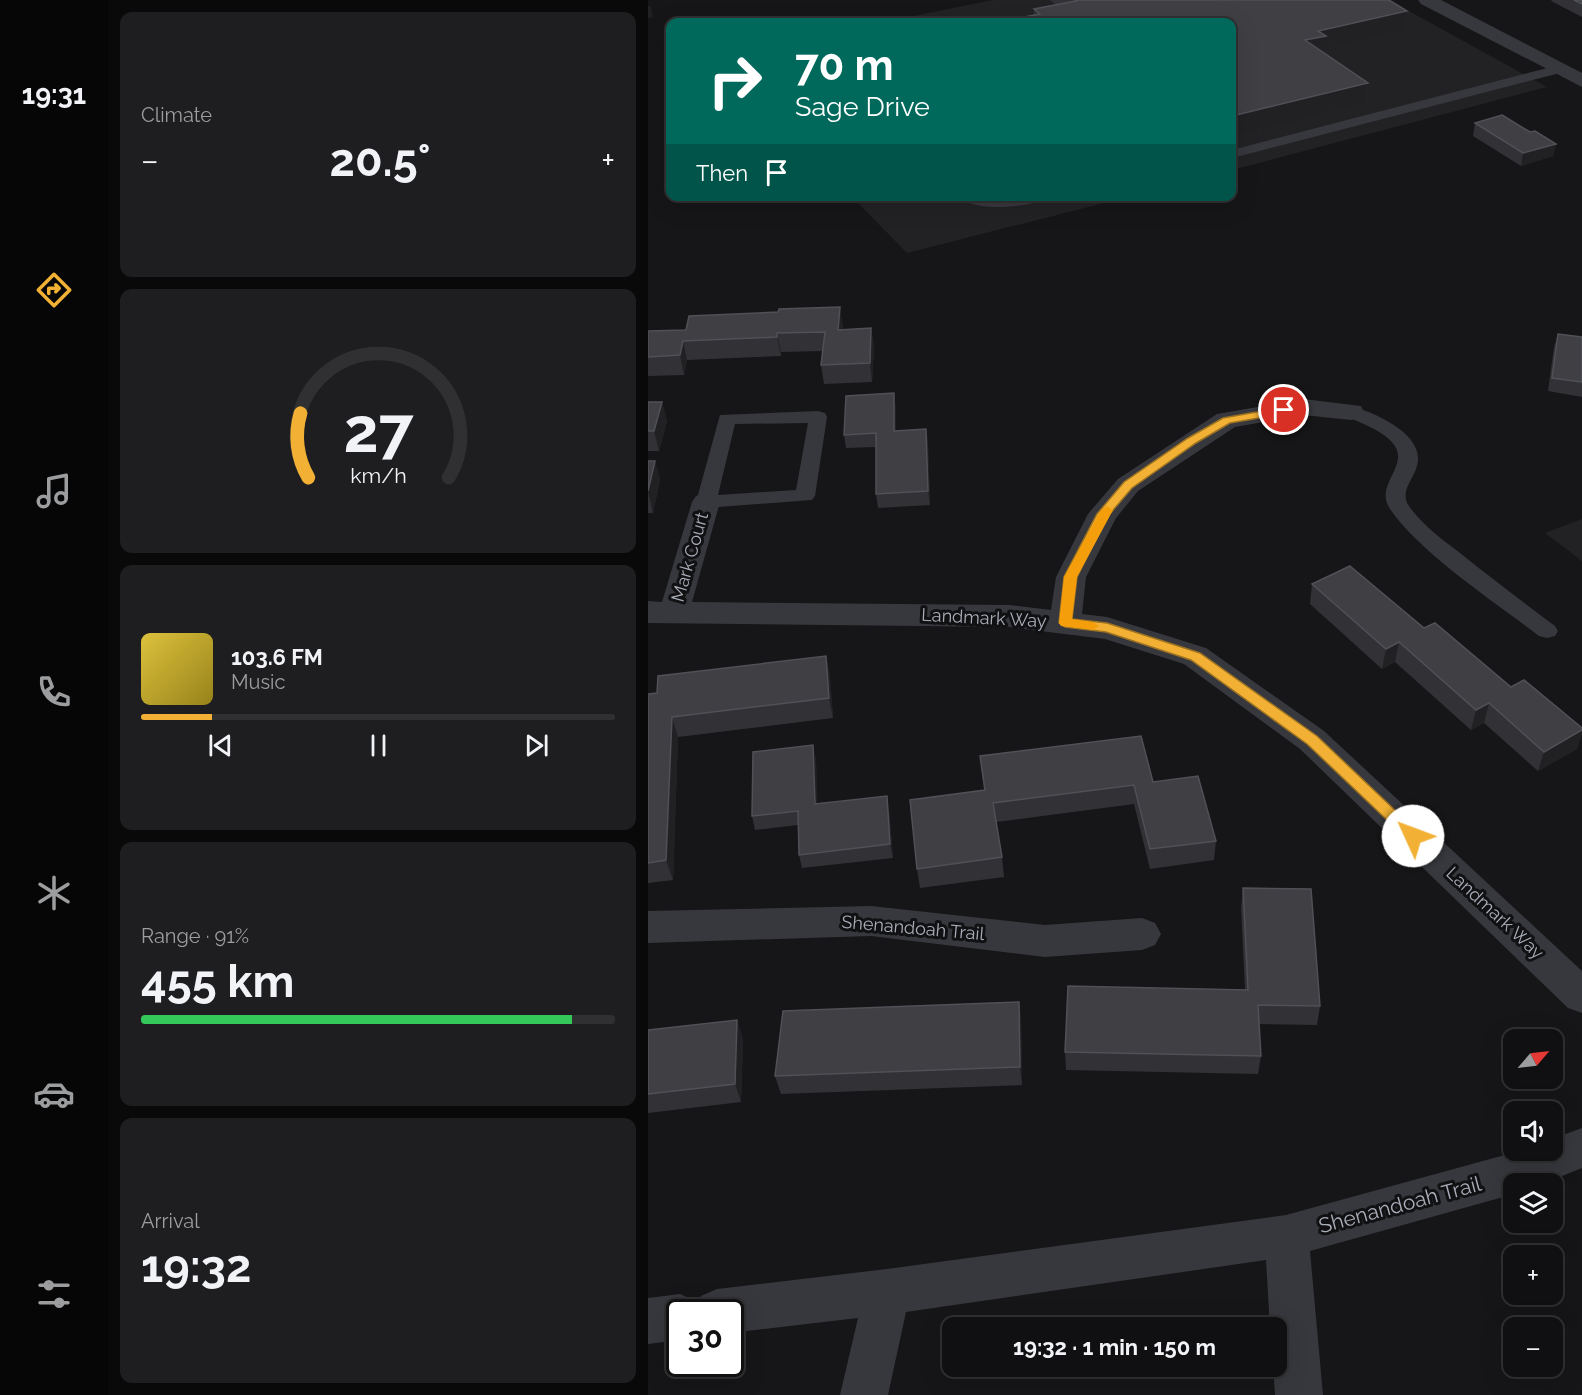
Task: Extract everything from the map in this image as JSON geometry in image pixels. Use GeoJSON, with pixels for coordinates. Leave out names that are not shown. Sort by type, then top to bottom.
{"type":"FeatureCollection","features":[{"type":"Feature","properties":{"kind":"street"},"geometry":{"type":"LineString","coordinates":[[1427,0],[1582,81]]}},
{"type":"Feature","properties":{"kind":"street"},"geometry":{"type":"LineString","coordinates":[[1065,623],[1071,577],[1103,514],[1128,485],[1227,420],[1303,407],[1351,412]]}},
{"type":"Feature","properties":{"kind":"street","name":"Mark Court"},"geometry":{"type":"LineString","coordinates":[[661,612],[706,502]]}},
{"type":"Feature","properties":{"kind":"street","name":"Landmark Way"},"geometry":{"type":"LineString","coordinates":[[661,612],[1009,616],[1107,628],[1195,656],[1302,733],[1582,996]]}},
{"type":"Feature","properties":{"kind":"street","name":"Shenandoah Trail"},"geometry":{"type":"LineString","coordinates":[[648,927],[871,921],[1045,941],[1142,934]]}},
{"type":"Feature","properties":{"kind":"street","name":"Shenandoah Trail"},"geometry":{"type":"LineString","coordinates":[[744,1309],[887,1292],[1286,1236],[1517,1173],[1582,1148]]}},
{"type":"Feature","properties":{"kind":"street"},"geometry":{"type":"LineString","coordinates":[[1286,1236],[1299,1395]]}},
{"type":"Feature","properties":{"kind":"street"},"geometry":{"type":"LineString","coordinates":[[864,1395],[887,1292]]}},
{"type":"Feature","properties":{"kind":"street"},"geometry":{"type":"LineString","coordinates":[[648,1321],[666,1319]]}},
{"type":"Feature","properties":{"kind":"lane"},"geometry":{"type":"LineString","coordinates":[[1236,153],[1559,69]]}},
{"type":"Feature","properties":{"kind":"lane"},"geometry":{"type":"LineString","coordinates":[[983,201],[993,204],[1013,201]]}},
{"type":"Feature","properties":{"kind":"lane"},"geometry":{"type":"LineString","coordinates":[[1351,412],[1370,418],[1387,428],[1401,440],[1409,453],[1409,464],[1395,489],[1398,505],[1418,528],[1547,631]]}},
{"type":"Feature","properties":{"kind":"lane"},"geometry":{"type":"LineString","coordinates":[[818,417],[805,496],[706,502],[727,419],[818,417]]}},
{"type":"Feature","properties":{"kind":"shaded area"},"geometry":{"type":"Polygon","coordinates":[[[993,0],[1389,0],[1547,87],[1236,169],[1236,18],[904,18],[993,0]]]}},
{"type":"Feature","properties":{"kind":"shaded area"},"geometry":{"type":"Polygon","coordinates":[[[856,201],[1112,201],[907,253],[856,201]]]}},
{"type":"Feature","properties":{"kind":"shaded area"},"geometry":{"type":"Polygon","coordinates":[[[1582,519],[1582,561],[1545,533],[1582,519]]]}},
{"type":"Feature","properties":{"kind":"building"},"geometry":{"type":"Polygon","coordinates":[[[1389,0],[1407,11],[1318,31],[1326,36],[1305,40],[1368,83],[1236,115],[1236,18],[1019,18],[1040,14],[1034,9],[1076,1],[1389,0]]]}},
{"type":"Feature","properties":{"kind":"building"},"geometry":{"type":"Polygon","coordinates":[[[1502,115],[1556,144],[1523,153],[1475,123],[1502,115]]]}},
{"type":"Feature","properties":{"kind":"building"},"geometry":{"type":"Polygon","coordinates":[[[840,307],[838,330],[871,328],[870,363],[821,365],[825,332],[777,333],[777,337],[683,341],[680,355],[648,357],[648,331],[686,330],[689,316],[840,307]]]}},
{"type":"Feature","properties":{"kind":"building"},"geometry":{"type":"Polygon","coordinates":[[[1558,334],[1582,337],[1582,382],[1552,378],[1558,334]]]}},
{"type":"Feature","properties":{"kind":"building"},"geometry":{"type":"Polygon","coordinates":[[[894,393],[894,431],[926,429],[928,491],[876,494],[876,433],[844,435],[846,396],[894,393]]]}},
{"type":"Feature","properties":{"kind":"building"},"geometry":{"type":"Polygon","coordinates":[[[648,402],[662,402],[654,431],[648,431],[648,402]]]}},
{"type":"Feature","properties":{"kind":"building"},"geometry":{"type":"Polygon","coordinates":[[[648,461],[655,461],[648,491],[648,461]]]}},
{"type":"Feature","properties":{"kind":"building"},"geometry":{"type":"Polygon","coordinates":[[[1350,566],[1424,628],[1435,623],[1511,687],[1524,680],[1582,730],[1544,752],[1489,703],[1476,710],[1399,642],[1386,649],[1312,584],[1350,566]]]}},
{"type":"Feature","properties":{"kind":"building"},"geometry":{"type":"Polygon","coordinates":[[[826,656],[829,698],[672,717],[666,860],[648,863],[648,694],[657,693],[658,676],[826,656]]]}},
{"type":"Feature","properties":{"kind":"building"},"geometry":{"type":"Polygon","coordinates":[[[1141,736],[1153,782],[1198,776],[1216,841],[1150,849],[1134,785],[993,803],[1002,857],[917,869],[910,800],[985,790],[980,756],[1141,736]]]}},
{"type":"Feature","properties":{"kind":"building"},"geometry":{"type":"Polygon","coordinates":[[[813,745],[815,804],[887,796],[890,844],[799,855],[798,811],[752,816],[753,752],[813,745]]]}},
{"type":"Feature","properties":{"kind":"building"},"geometry":{"type":"Polygon","coordinates":[[[1243,888],[1311,889],[1320,1006],[1258,1005],[1261,1056],[1065,1052],[1068,986],[1248,990],[1243,888]]]}},
{"type":"Feature","properties":{"kind":"building"},"geometry":{"type":"Polygon","coordinates":[[[1019,1002],[1020,1067],[775,1076],[783,1011],[1019,1002]]]}},
{"type":"Feature","properties":{"kind":"building"},"geometry":{"type":"Polygon","coordinates":[[[737,1020],[735,1084],[648,1094],[648,1030],[737,1020]]]}},
{"type":"Feature","properties":{"kind":"slow traffic"},"geometry":{"type":"LineString","coordinates":[[1093,626],[1065,623],[1071,577],[1107,510]]}},
{"type":"Feature","properties":{"kind":"route"},"geometry":{"type":"LineString","coordinates":[[1284,410],[1227,420],[1128,485],[1103,514],[1071,577],[1065,623],[1107,628],[1195,656],[1312,740],[1413,836]]}}]}
